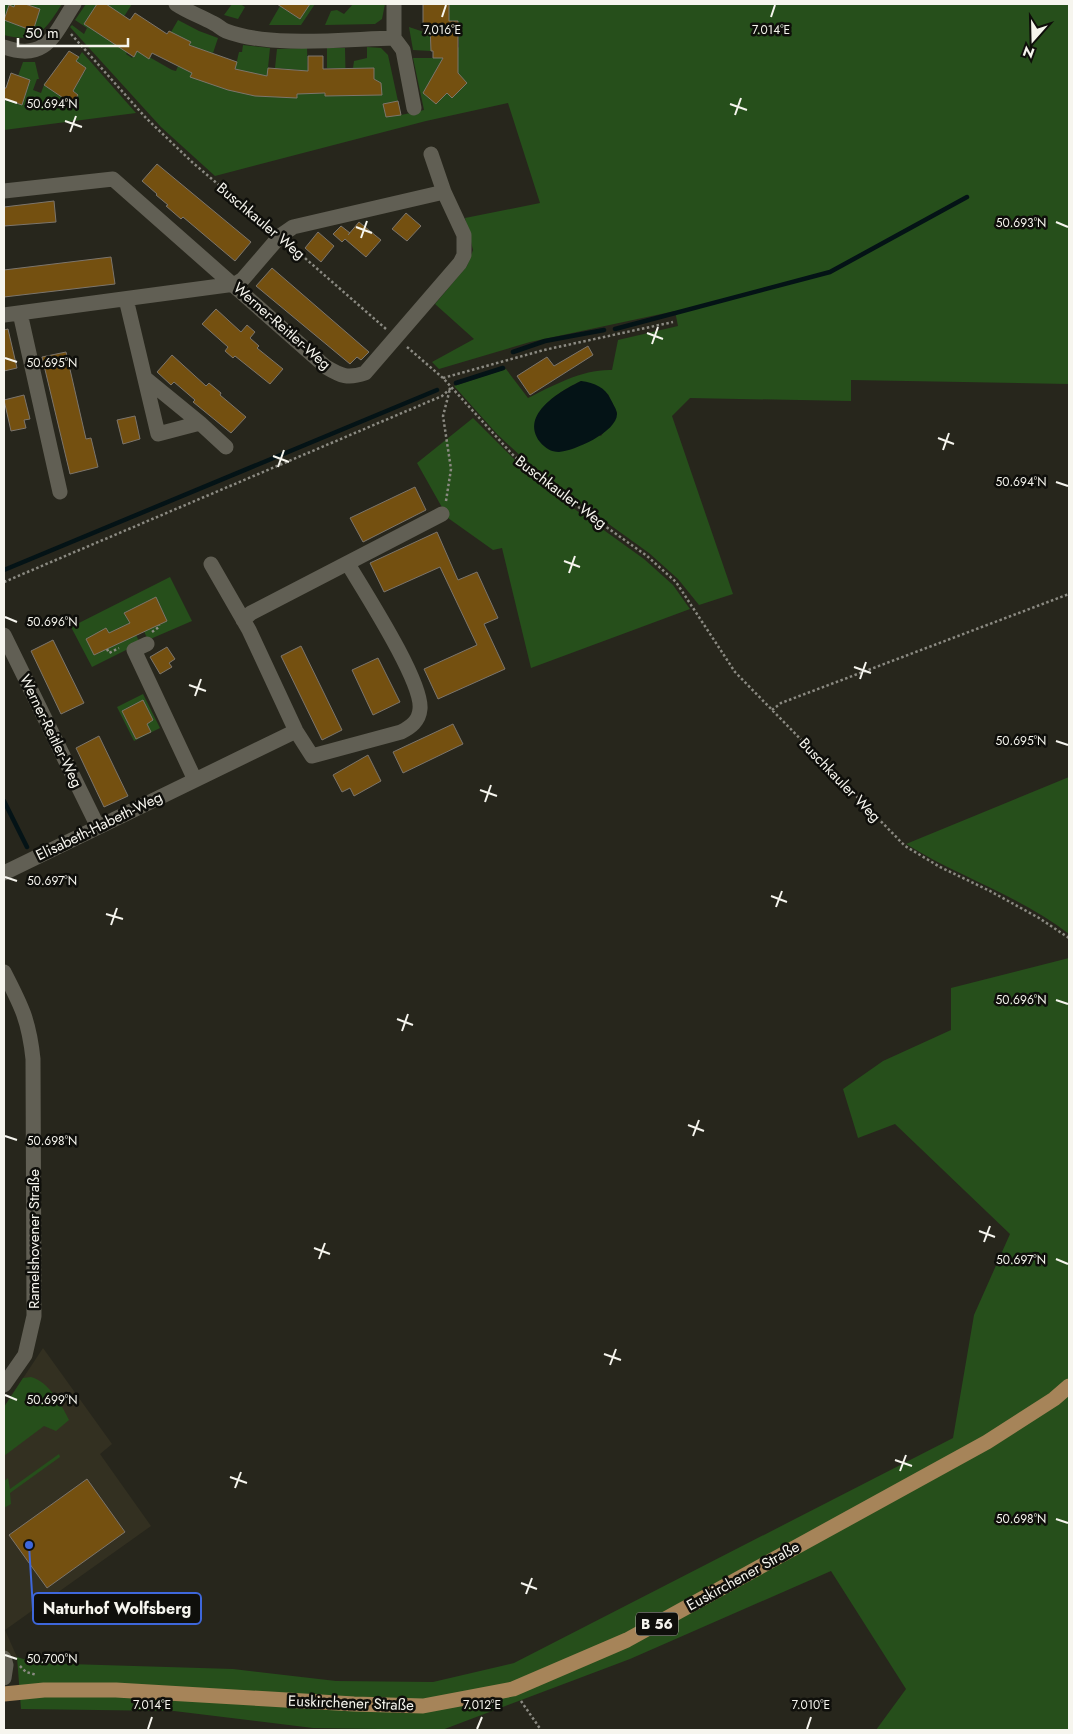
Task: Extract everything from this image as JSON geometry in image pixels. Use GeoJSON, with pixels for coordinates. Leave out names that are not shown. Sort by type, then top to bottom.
{"type":"FeatureCollection","features":[{"type":"Feature","properties":{"kind":"main road","name":"Euskirchener Straße"},"geometry":{"type":"LineString","coordinates":[[4,1694],[44,1690],[116,1690],[354,1704],[423,1706],[513,1689],[636,1635],[987,1442],[1054,1399],[1069,1386]]}},
{"type":"Feature","properties":{"kind":"street"},"geometry":{"type":"LineString","coordinates":[[4,47],[30,53],[40,48],[50,41],[74,4]]}},
{"type":"Feature","properties":{"kind":"street"},"geometry":{"type":"LineString","coordinates":[[176,4],[193,15],[214,23],[225,31],[254,38],[280,40],[394,38]]}},
{"type":"Feature","properties":{"kind":"street"},"geometry":{"type":"LineString","coordinates":[[394,4],[394,38],[403,50],[414,108]]}},
{"type":"Feature","properties":{"kind":"street","name":"Werner-Reitler-Weg"},"geometry":{"type":"LineString","coordinates":[[4,192],[113,178],[235,284],[326,367],[341,376],[352,378],[365,373],[460,263],[464,255],[464,235],[444,192],[432,154]]}},
{"type":"Feature","properties":{"kind":"street"},"geometry":{"type":"LineString","coordinates":[[4,315],[235,284],[243,279],[280,236],[293,227],[444,192]]}},
{"type":"Feature","properties":{"kind":"street"},"geometry":{"type":"LineString","coordinates":[[126,298],[158,434],[200,423]]}},
{"type":"Feature","properties":{"kind":"street"},"geometry":{"type":"LineString","coordinates":[[20,313],[60,492]]}},
{"type":"Feature","properties":{"kind":"street"},"geometry":{"type":"LineString","coordinates":[[144,378],[200,423],[226,447]]}},
{"type":"Feature","properties":{"kind":"street"},"geometry":{"type":"LineString","coordinates":[[243,620],[250,613],[442,514]]}},
{"type":"Feature","properties":{"kind":"street"},"geometry":{"type":"LineString","coordinates":[[211,564],[243,620],[296,731],[312,756],[402,732],[411,727],[417,719],[420,708],[419,700],[401,655],[348,564]]}},
{"type":"Feature","properties":{"kind":"street","name":"Werner-Reitler-Weg"},"geometry":{"type":"LineString","coordinates":[[4,635],[98,827]]}},
{"type":"Feature","properties":{"kind":"street"},"geometry":{"type":"LineString","coordinates":[[147,644],[134,650],[195,780]]}},
{"type":"Feature","properties":{"kind":"street","name":"Elisabeth-Habeth-Weg"},"geometry":{"type":"LineString","coordinates":[[4,873],[296,731]]}},
{"type":"Feature","properties":{"kind":"street","name":"Ramelshovener Straße"},"geometry":{"type":"LineString","coordinates":[[4,972],[26,1015],[31,1036],[33,1059],[34,1271],[32,1334],[25,1355],[4,1385]]}},
{"type":"Feature","properties":{"kind":"path","name":"Buschkauler Weg"},"geometry":{"type":"LineString","coordinates":[[61,23],[146,118],[192,162],[443,378],[512,454],[539,479],[646,556],[676,582],[735,672],[905,846],[940,867],[1023,909],[1069,938]]}},
{"type":"Feature","properties":{"kind":"path"},"geometry":{"type":"LineString","coordinates":[[443,378],[544,350],[673,322]]}},
{"type":"Feature","properties":{"kind":"path"},"geometry":{"type":"LineString","coordinates":[[442,514],[446,504],[451,469],[443,416],[451,388]]}},
{"type":"Feature","properties":{"kind":"path"},"geometry":{"type":"LineString","coordinates":[[4,582],[442,396],[451,388]]}},
{"type":"Feature","properties":{"kind":"path"},"geometry":{"type":"LineString","coordinates":[[772,710],[781,703],[1069,594]]}},
{"type":"Feature","properties":{"kind":"path"},"geometry":{"type":"LineString","coordinates":[[107,649],[109,653],[125,645]]}},
{"type":"Feature","properties":{"kind":"path"},"geometry":{"type":"LineString","coordinates":[[5,1667],[18,1664],[26,1672],[46,1675]]}},
{"type":"Feature","properties":{"kind":"path"},"geometry":{"type":"LineString","coordinates":[[513,1689],[542,1730]]}},
{"type":"Feature","properties":{"kind":"shaded area"},"geometry":{"type":"Polygon","coordinates":[[[581,381],[595,384],[606,392],[617,414],[615,421],[603,434],[574,448],[559,452],[546,448],[540,442],[535,432],[535,422],[538,413],[554,397],[581,381]]]}},
{"type":"Feature","properties":{"kind":"shaded area"},"geometry":{"type":"Polygon","coordinates":[[[43,1348],[112,1444],[100,1454],[151,1526],[5,1630],[17,1657],[4,1659],[4,1407],[43,1348]]]}},
{"type":"Feature","properties":{"kind":"green space"},"geometry":{"type":"Polygon","coordinates":[[[4,4],[62,4],[45,28],[33,36],[25,38],[4,35],[4,4]]]}},
{"type":"Feature","properties":{"kind":"green space"},"geometry":{"type":"Polygon","coordinates":[[[86,4],[132,4],[109,40],[130,47],[126,54],[132,58],[137,50],[176,71],[178,66],[171,32],[178,20],[218,38],[213,53],[199,49],[191,77],[235,69],[239,52],[242,52],[243,45],[270,48],[267,78],[297,97],[299,70],[275,68],[277,49],[307,48],[308,76],[314,93],[341,94],[341,69],[327,68],[327,48],[345,48],[346,95],[381,95],[381,83],[374,79],[374,68],[353,68],[354,61],[367,58],[367,47],[381,48],[388,55],[401,115],[424,110],[413,58],[444,58],[459,47],[458,21],[438,21],[449,9],[449,4],[1069,4],[1069,384],[851,380],[851,401],[690,398],[672,416],[733,594],[699,605],[678,579],[649,553],[542,476],[497,434],[454,386],[506,369],[528,398],[558,383],[580,375],[601,370],[612,370],[618,340],[678,326],[675,311],[530,342],[439,369],[432,362],[474,339],[435,304],[467,266],[473,250],[465,218],[540,203],[508,103],[426,121],[215,176],[161,127],[70,27],[72,25],[84,34],[87,28],[75,20],[86,4]],[[581,381],[554,397],[544,407],[535,421],[601,436],[617,413],[608,394],[581,381]]]}},
{"type":"Feature","properties":{"kind":"green space"},"geometry":{"type":"Polygon","coordinates":[[[232,4],[240,4],[245,7],[238,19],[224,15],[232,4]]]}},
{"type":"Feature","properties":{"kind":"green space"},"geometry":{"type":"Polygon","coordinates":[[[310,4],[315,4],[301,25],[269,25],[280,6],[300,19],[310,4]]]}},
{"type":"Feature","properties":{"kind":"green space"},"geometry":{"type":"Polygon","coordinates":[[[353,4],[385,4],[382,19],[375,24],[325,25],[331,11],[337,10],[344,14],[353,4]]]}},
{"type":"Feature","properties":{"kind":"green space"},"geometry":{"type":"Polygon","coordinates":[[[409,27],[430,34],[431,51],[413,50],[409,27]]]}},
{"type":"Feature","properties":{"kind":"green space"},"geometry":{"type":"Polygon","coordinates":[[[82,52],[136,113],[4,130],[4,100],[22,105],[30,80],[18,76],[23,62],[35,62],[39,79],[37,79],[33,90],[41,93],[45,82],[59,91],[57,94],[72,104],[78,95],[73,91],[86,69],[76,61],[82,52]]]}},
{"type":"Feature","properties":{"kind":"green space"},"geometry":{"type":"Polygon","coordinates":[[[473,418],[537,482],[644,559],[673,585],[690,609],[531,668],[502,548],[493,550],[448,518],[417,463],[473,418]]]}},
{"type":"Feature","properties":{"kind":"green space"},"geometry":{"type":"Polygon","coordinates":[[[170,577],[192,621],[148,640],[133,608],[125,613],[140,643],[92,667],[71,627],[170,577]]]}},
{"type":"Feature","properties":{"kind":"green space"},"geometry":{"type":"Polygon","coordinates":[[[143,694],[160,728],[134,741],[117,707],[143,694]]]}},
{"type":"Feature","properties":{"kind":"green space"},"geometry":{"type":"Polygon","coordinates":[[[1069,777],[1069,934],[1030,909],[906,844],[1069,777]]]}},
{"type":"Feature","properties":{"kind":"green space"},"geometry":{"type":"Polygon","coordinates":[[[1069,958],[1069,1730],[876,1730],[906,1689],[831,1571],[630,1659],[442,1730],[313,1728],[174,1711],[21,1709],[17,1657],[36,1663],[233,1669],[336,1681],[433,1682],[514,1663],[953,1438],[974,1315],[1010,1234],[895,1124],[858,1138],[843,1089],[883,1061],[951,1030],[951,988],[1069,958]]]}},
{"type":"Feature","properties":{"kind":"green space"},"geometry":{"type":"Polygon","coordinates":[[[31,1377],[49,1388],[69,1420],[56,1431],[44,1426],[4,1456],[4,1407],[23,1378],[31,1377]]]}},
{"type":"Feature","properties":{"kind":"green space"},"geometry":{"type":"Polygon","coordinates":[[[59,1454],[60,1457],[10,1493],[11,1504],[4,1508],[4,1481],[8,1478],[10,1489],[59,1454]]]}},
{"type":"Feature","properties":{"kind":"building"},"geometry":{"type":"Polygon","coordinates":[[[15,4],[25,4],[40,9],[33,31],[4,20],[9,5],[14,7],[15,4]]]}},
{"type":"Feature","properties":{"kind":"building"},"geometry":{"type":"Polygon","coordinates":[[[97,4],[106,4],[130,20],[135,13],[167,34],[169,31],[191,42],[189,45],[237,62],[235,69],[267,76],[268,68],[308,71],[308,56],[323,56],[323,69],[374,68],[374,79],[381,83],[382,95],[325,96],[325,93],[297,94],[297,98],[255,96],[228,90],[190,77],[192,73],[152,53],[149,59],[137,51],[134,57],[84,24],[97,4]]]}},
{"type":"Feature","properties":{"kind":"building"},"geometry":{"type":"Polygon","coordinates":[[[277,4],[310,4],[300,19],[277,4]]]}},
{"type":"Feature","properties":{"kind":"building"},"geometry":{"type":"Polygon","coordinates":[[[423,4],[449,4],[449,21],[458,21],[458,73],[467,83],[452,98],[447,93],[436,104],[423,93],[443,58],[433,58],[430,25],[423,25],[423,4]]]}},
{"type":"Feature","properties":{"kind":"building"},"geometry":{"type":"Polygon","coordinates":[[[69,51],[79,57],[76,61],[86,68],[73,91],[78,95],[72,104],[44,85],[69,51]]]}},
{"type":"Feature","properties":{"kind":"building"},"geometry":{"type":"Polygon","coordinates":[[[11,73],[30,80],[22,105],[4,99],[4,88],[6,88],[11,73]]]}},
{"type":"Feature","properties":{"kind":"building"},"geometry":{"type":"Polygon","coordinates":[[[398,101],[401,115],[386,117],[383,104],[398,101]]]}},
{"type":"Feature","properties":{"kind":"building"},"geometry":{"type":"Polygon","coordinates":[[[157,164],[251,242],[235,261],[183,217],[181,219],[142,181],[157,164]]]}},
{"type":"Feature","properties":{"kind":"building"},"geometry":{"type":"Polygon","coordinates":[[[54,201],[56,222],[4,226],[4,207],[54,201]]]}},
{"type":"Feature","properties":{"kind":"building"},"geometry":{"type":"Polygon","coordinates":[[[406,213],[421,226],[407,241],[392,229],[406,213]]]}},
{"type":"Feature","properties":{"kind":"building"},"geometry":{"type":"Polygon","coordinates":[[[359,222],[381,240],[366,257],[345,239],[342,242],[333,234],[341,226],[350,233],[359,222]]]}},
{"type":"Feature","properties":{"kind":"building"},"geometry":{"type":"Polygon","coordinates":[[[318,232],[334,246],[321,262],[305,248],[318,232]]]}},
{"type":"Feature","properties":{"kind":"building"},"geometry":{"type":"Polygon","coordinates":[[[111,257],[115,284],[4,297],[4,270],[111,257]]]}},
{"type":"Feature","properties":{"kind":"building"},"geometry":{"type":"Polygon","coordinates":[[[272,268],[369,352],[361,360],[357,357],[350,364],[256,286],[272,268]]]}},
{"type":"Feature","properties":{"kind":"building"},"geometry":{"type":"Polygon","coordinates":[[[216,309],[241,332],[247,325],[255,332],[250,338],[259,346],[257,348],[283,369],[270,384],[235,356],[233,358],[225,351],[228,347],[202,324],[216,309]]]}},
{"type":"Feature","properties":{"kind":"building"},"geometry":{"type":"Polygon","coordinates":[[[8,329],[17,368],[4,371],[4,330],[8,329]]]}},
{"type":"Feature","properties":{"kind":"building"},"geometry":{"type":"Polygon","coordinates":[[[588,346],[593,355],[530,395],[517,376],[547,357],[554,366],[588,346]]]}},
{"type":"Feature","properties":{"kind":"building"},"geometry":{"type":"Polygon","coordinates":[[[66,352],[86,439],[91,438],[98,467],[70,474],[42,357],[66,352]]]}},
{"type":"Feature","properties":{"kind":"building"},"geometry":{"type":"Polygon","coordinates":[[[172,355],[206,386],[209,383],[221,393],[220,395],[246,417],[231,433],[193,402],[195,400],[174,382],[171,385],[157,372],[172,355]]]}},
{"type":"Feature","properties":{"kind":"building"},"geometry":{"type":"Polygon","coordinates":[[[24,395],[30,419],[24,420],[26,428],[11,431],[4,400],[24,395]]]}},
{"type":"Feature","properties":{"kind":"building"},"geometry":{"type":"Polygon","coordinates":[[[135,416],[140,439],[123,444],[117,420],[135,416]]]}},
{"type":"Feature","properties":{"kind":"building"},"geometry":{"type":"Polygon","coordinates":[[[415,487],[426,510],[363,542],[350,518],[415,487]]]}},
{"type":"Feature","properties":{"kind":"building"},"geometry":{"type":"Polygon","coordinates":[[[437,532],[458,580],[477,572],[498,618],[484,624],[505,669],[438,699],[424,669],[477,645],[440,567],[384,592],[370,563],[437,532]]]}},
{"type":"Feature","properties":{"kind":"building"},"geometry":{"type":"Polygon","coordinates":[[[156,597],[167,621],[94,655],[86,639],[106,628],[109,633],[130,623],[124,613],[156,597]]]}},
{"type":"Feature","properties":{"kind":"building"},"geometry":{"type":"Polygon","coordinates":[[[53,640],[84,703],[61,714],[31,651],[53,640]]]}},
{"type":"Feature","properties":{"kind":"building"},"geometry":{"type":"Polygon","coordinates":[[[301,646],[342,730],[322,740],[281,656],[301,646]]]}},
{"type":"Feature","properties":{"kind":"building"},"geometry":{"type":"Polygon","coordinates":[[[167,647],[175,659],[169,663],[172,667],[160,674],[150,657],[167,647]]]}},
{"type":"Feature","properties":{"kind":"building"},"geometry":{"type":"Polygon","coordinates":[[[378,658],[400,702],[373,715],[352,670],[378,658]]]}},
{"type":"Feature","properties":{"kind":"building"},"geometry":{"type":"Polygon","coordinates":[[[143,700],[153,720],[147,724],[151,732],[136,739],[122,711],[143,700]]]}},
{"type":"Feature","properties":{"kind":"building"},"geometry":{"type":"Polygon","coordinates":[[[453,724],[463,744],[403,773],[393,752],[453,724]]]}},
{"type":"Feature","properties":{"kind":"building"},"geometry":{"type":"Polygon","coordinates":[[[99,736],[128,796],[104,807],[76,748],[99,736]]]}},
{"type":"Feature","properties":{"kind":"building"},"geometry":{"type":"Polygon","coordinates":[[[368,755],[381,781],[354,796],[350,788],[342,792],[333,775],[368,755]]]}},
{"type":"Feature","properties":{"kind":"building"},"geometry":{"type":"Polygon","coordinates":[[[87,1479],[125,1532],[47,1588],[9,1535],[87,1479]]]}},
{"type":"Feature","properties":{"kind":"waterway"},"geometry":{"type":"LineString","coordinates":[[615,329],[830,272],[967,197]]}},
{"type":"Feature","properties":{"kind":"waterway"},"geometry":{"type":"LineString","coordinates":[[513,352],[545,341],[604,330]]}},
{"type":"Feature","properties":{"kind":"waterway"},"geometry":{"type":"LineString","coordinates":[[456,383],[503,368]]}},
{"type":"Feature","properties":{"kind":"waterway"},"geometry":{"type":"LineString","coordinates":[[4,570],[437,390]]}},
{"type":"Feature","properties":{"kind":"waterway"},"geometry":{"type":"LineString","coordinates":[[4,801],[27,847]]}},
{"type":"Feature","properties":{"kind":"place","name":"Naturhof Wolfsberg"},"geometry":{"type":"Point","coordinates":[29,1545]}}]}
